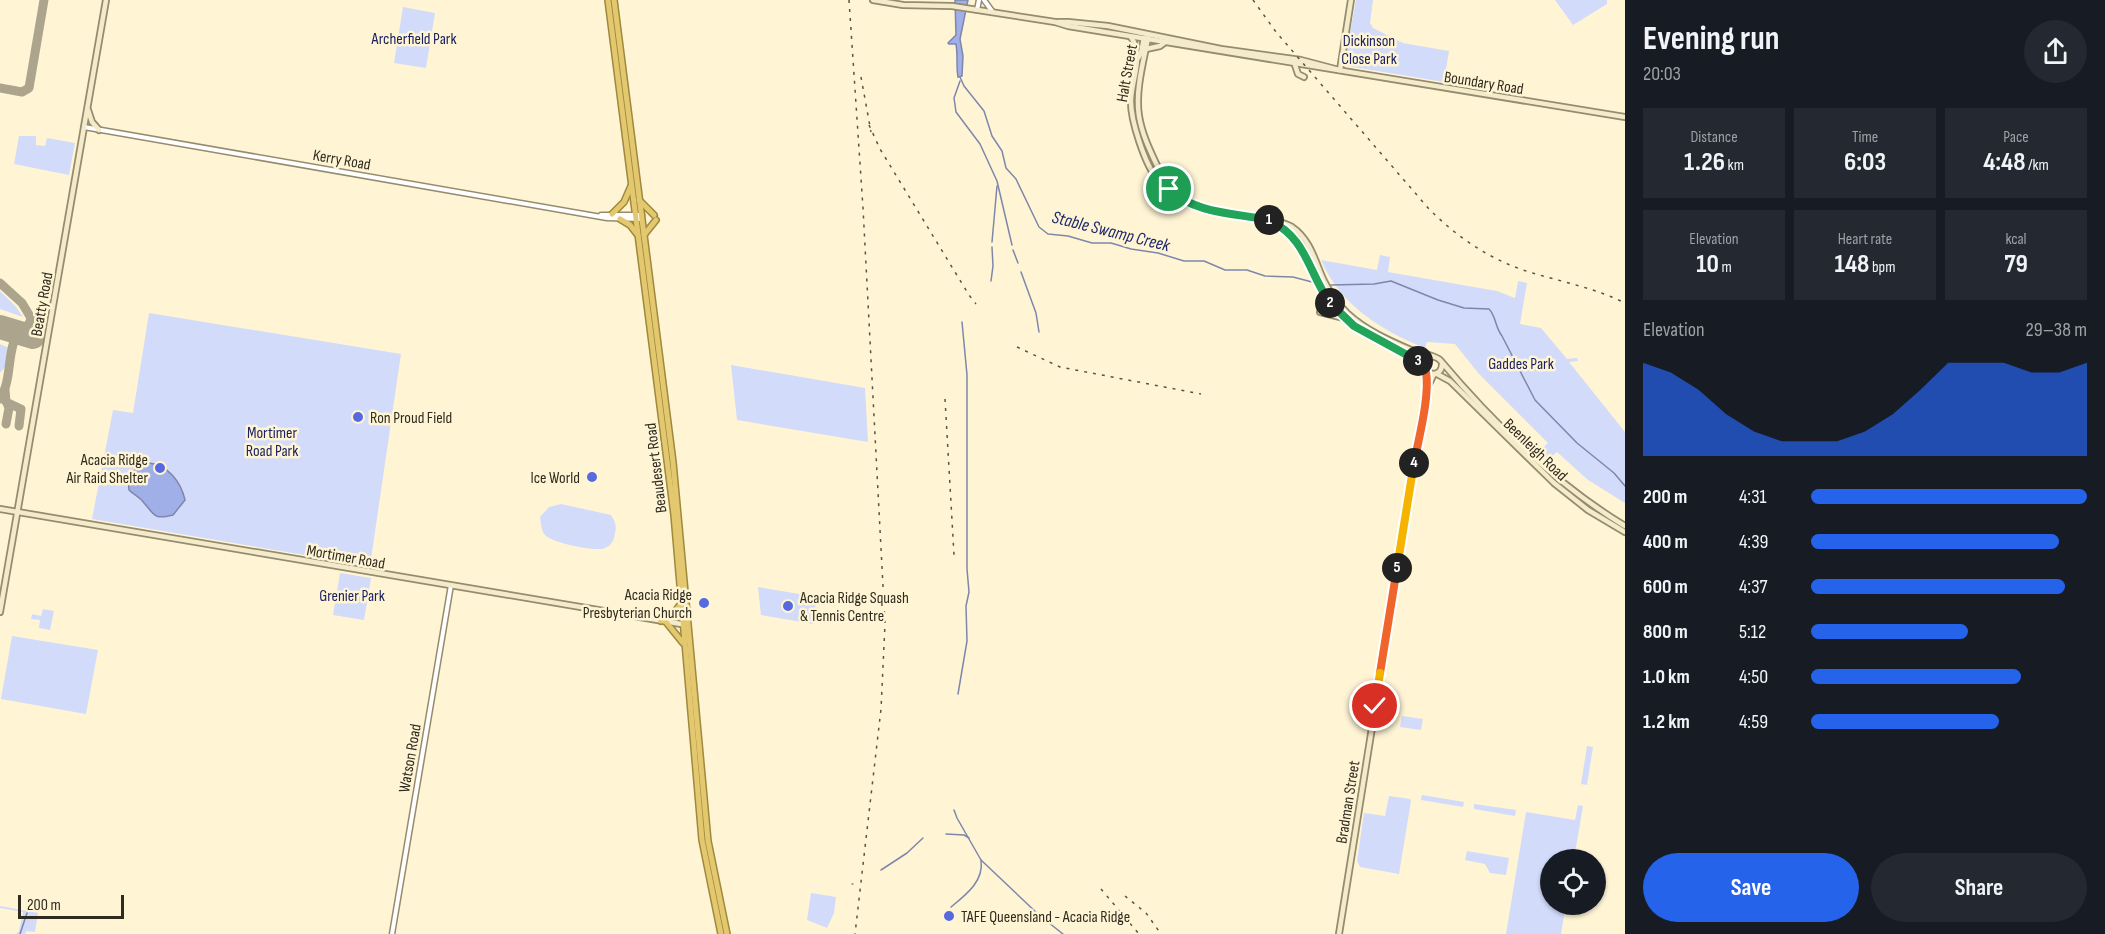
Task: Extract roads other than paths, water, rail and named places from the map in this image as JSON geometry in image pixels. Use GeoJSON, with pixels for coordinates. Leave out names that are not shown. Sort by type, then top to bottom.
{"type":"FeatureCollection","features":[{"type":"Feature","properties":{"kind":"highway","name":"Beaudesert Road"},"geometry":{"type":"LineString","coordinates":[[608,0],[631,186],[639,217]]}},
{"type":"Feature","properties":{"kind":"highway","name":"Beaudesert Road"},"geometry":{"type":"LineString","coordinates":[[614,0],[674,515],[703,851],[721,934]]}},
{"type":"Feature","properties":{"kind":"highway"},"geometry":{"type":"LineString","coordinates":[[612,214],[624,202],[631,186]]}},
{"type":"Feature","properties":{"kind":"highway"},"geometry":{"type":"LineString","coordinates":[[620,219],[641,235],[655,218],[639,200]]}},
{"type":"Feature","properties":{"kind":"highway","name":"Beaudesert Road"},"geometry":{"type":"LineString","coordinates":[[641,235],[673,462],[685,625],[708,841],[727,934]]}},
{"type":"Feature","properties":{"kind":"highway"},"geometry":{"type":"LineString","coordinates":[[680,604],[673,614],[663,621],[684,643]]}},
{"type":"Feature","properties":{"kind":"main road","name":"Beatty Road"},"geometry":{"type":"LineString","coordinates":[[0,612],[106,0]]}},
{"type":"Feature","properties":{"kind":"main road","name":"Boundary Road"},"geometry":{"type":"LineString","coordinates":[[873,0],[903,5],[969,8],[1055,22],[1131,38],[1333,71],[1340,70]]}},
{"type":"Feature","properties":{"kind":"main road"},"geometry":{"type":"LineString","coordinates":[[1340,70],[1352,0]]}},
{"type":"Feature","properties":{"kind":"main road","name":"Boundary Road"},"geometry":{"type":"LineString","coordinates":[[1055,22],[1095,24],[1229,50],[1294,59],[1340,70],[1625,117]]}},
{"type":"Feature","properties":{"kind":"main road","name":"Halt Street"},"geometry":{"type":"LineString","coordinates":[[1147,34],[1142,53],[1137,60],[1131,99],[1132,116],[1150,166],[1159,181],[1166,186]]}},
{"type":"Feature","properties":{"kind":"main road"},"geometry":{"type":"LineString","coordinates":[[1131,38],[1138,48],[1137,60]]}},
{"type":"Feature","properties":{"kind":"main road","name":"Halt Street"},"geometry":{"type":"LineString","coordinates":[[1145,40],[1146,49],[1138,99],[1139,117],[1144,136],[1166,186]]}},
{"type":"Feature","properties":{"kind":"main road"},"geometry":{"type":"LineString","coordinates":[[1146,49],[1164,43]]}},
{"type":"Feature","properties":{"kind":"main road"},"geometry":{"type":"LineString","coordinates":[[1295,65],[1298,74],[1304,77]]}},
{"type":"Feature","properties":{"kind":"main road"},"geometry":{"type":"LineString","coordinates":[[89,95],[88,111],[92,122],[99,129]]}},
{"type":"Feature","properties":{"kind":"main road"},"geometry":{"type":"LineString","coordinates":[[1166,186],[1182,200],[1199,207],[1278,220],[1288,225],[1304,239],[1330,291],[1349,315],[1366,328],[1410,349],[1439,358],[1442,369],[1436,374],[1411,356],[1360,330],[1344,318],[1323,294],[1299,243],[1271,220]]}},
{"type":"Feature","properties":{"kind":"main road"},"geometry":{"type":"LineString","coordinates":[[1320,312],[1344,318]]}},
{"type":"Feature","properties":{"kind":"main road"},"geometry":{"type":"LineString","coordinates":[[1425,368],[1426,360],[1431,357]]}},
{"type":"Feature","properties":{"kind":"main road","name":"Beenleigh Road"},"geometry":{"type":"LineString","coordinates":[[1442,364],[1470,395],[1553,475],[1595,508],[1625,526]]}},
{"type":"Feature","properties":{"kind":"main road","name":"Bradman Street"},"geometry":{"type":"LineString","coordinates":[[1339,934],[1426,390],[1425,368]]}},
{"type":"Feature","properties":{"kind":"main road","name":"Bradman Street"},"geometry":{"type":"LineString","coordinates":[[1426,390],[1436,374]]}},
{"type":"Feature","properties":{"kind":"main road","name":"Beenleigh Road"},"geometry":{"type":"LineString","coordinates":[[1436,374],[1450,381],[1561,489],[1588,510],[1625,532]]}},
{"type":"Feature","properties":{"kind":"main road","name":"Mortimer Road"},"geometry":{"type":"LineString","coordinates":[[0,509],[685,625]]}},
{"type":"Feature","properties":{"kind":"street"},"geometry":{"type":"LineString","coordinates":[[977,10],[979,0]]}},
{"type":"Feature","properties":{"kind":"street"},"geometry":{"type":"LineString","coordinates":[[984,0],[993,12]]}},
{"type":"Feature","properties":{"kind":"street","name":"Kerry Road"},"geometry":{"type":"LineString","coordinates":[[84,127],[620,219],[639,217]]}},
{"type":"Feature","properties":{"kind":"street","name":"Kerry Road"},"geometry":{"type":"LineString","coordinates":[[597,215],[639,217]]}},
{"type":"Feature","properties":{"kind":"street","name":"Watson Road"},"geometry":{"type":"LineString","coordinates":[[392,934],[451,585]]}},
{"type":"Feature","properties":{"kind":"water"},"geometry":{"type":"Polygon","coordinates":[[[955,0],[968,0],[960,39],[963,56],[962,76],[958,77],[956,44],[948,43],[956,35],[955,0]]]}},
{"type":"Feature","properties":{"kind":"water"},"geometry":{"type":"Polygon","coordinates":[[[149,463],[168,471],[180,487],[185,500],[173,515],[158,517],[129,490],[129,480],[133,472],[149,463]]]}},
{"type":"Feature","properties":{"kind":"waterway","name":"Stable Swamp Creek"},"geometry":{"type":"LineString","coordinates":[[960,77],[964,86],[984,111],[992,136],[1002,151],[1006,168],[1016,179],[1039,227],[1048,234],[1068,236],[1092,243],[1111,243],[1184,261],[1204,261],[1225,270],[1247,270],[1265,276],[1293,277],[1312,282]]}},
{"type":"Feature","properties":{"kind":"waterway"},"geometry":{"type":"LineString","coordinates":[[960,81],[954,98],[956,112],[980,144],[997,181],[1012,245]]}},
{"type":"Feature","properties":{"kind":"waterway"},"geometry":{"type":"LineString","coordinates":[[992,242],[997,186]]}},
{"type":"Feature","properties":{"kind":"waterway"},"geometry":{"type":"LineString","coordinates":[[991,281],[992,247]]}},
{"type":"Feature","properties":{"kind":"waterway"},"geometry":{"type":"LineString","coordinates":[[1013,250],[1018,263]]}},
{"type":"Feature","properties":{"kind":"waterway"},"geometry":{"type":"LineString","coordinates":[[1021,272],[1036,313],[1039,332]]}},
{"type":"Feature","properties":{"kind":"waterway","name":"Stable Swamp Creek"},"geometry":{"type":"LineString","coordinates":[[1331,285],[1374,284],[1391,281],[1464,308],[1489,309],[1535,400],[1577,443],[1614,473],[1625,486]]}},
{"type":"Feature","properties":{"kind":"waterway"},"geometry":{"type":"LineString","coordinates":[[958,694],[967,641],[966,606],[969,592],[967,375],[962,322]]}},
{"type":"Feature","properties":{"kind":"waterway"},"geometry":{"type":"LineString","coordinates":[[954,810],[981,860],[1039,915],[1063,934]]}},
{"type":"Feature","properties":{"kind":"waterway"},"geometry":{"type":"LineString","coordinates":[[946,834],[964,835],[969,838]]}},
{"type":"Feature","properties":{"kind":"waterway"},"geometry":{"type":"LineString","coordinates":[[881,870],[907,853],[923,838]]}},
{"type":"Feature","properties":{"kind":"waterway"},"geometry":{"type":"LineString","coordinates":[[951,907],[977,881],[981,860]]}},
{"type":"Feature","properties":{"kind":"waterway"},"geometry":{"type":"LineString","coordinates":[[20,934],[27,913]]}},
{"type":"Feature","properties":{"kind":"railway"},"geometry":{"type":"LineString","coordinates":[[849,0],[863,208],[885,624],[881,709],[855,934]]}},
{"type":"Feature","properties":{"kind":"railway"},"geometry":{"type":"LineString","coordinates":[[1253,0],[1276,32],[1429,209],[1450,228],[1472,245],[1509,265],[1588,288],[1625,303]]}},
{"type":"Feature","properties":{"kind":"railway"},"geometry":{"type":"LineString","coordinates":[[861,77],[871,132]]}},
{"type":"Feature","properties":{"kind":"railway"},"geometry":{"type":"LineString","coordinates":[[869,125],[880,149],[976,304]]}},
{"type":"Feature","properties":{"kind":"railway"},"geometry":{"type":"LineString","coordinates":[[1017,347],[1060,367],[1201,394]]}},
{"type":"Feature","properties":{"kind":"railway"},"geometry":{"type":"LineString","coordinates":[[945,399],[954,555]]}},
{"type":"Feature","properties":{"kind":"railway"},"geometry":{"type":"LineString","coordinates":[[1101,889],[1139,934]]}},
{"type":"Feature","properties":{"kind":"railway"},"geometry":{"type":"LineString","coordinates":[[1125,896],[1146,913],[1161,934]]}},
{"type":"Feature","properties":{"kind":"place","name":"Ron Proud Field"},"geometry":{"type":"Point","coordinates":[358,417]}},
{"type":"Feature","properties":{"kind":"place","name":"Acacia Ridge Air Raid Shelter"},"geometry":{"type":"Point","coordinates":[160,468]}},
{"type":"Feature","properties":{"kind":"place","name":"Ice World"},"geometry":{"type":"Point","coordinates":[592,477]}},
{"type":"Feature","properties":{"kind":"place","name":"Acacia Ridge Presbyterian Church"},"geometry":{"type":"Point","coordinates":[704,603]}},
{"type":"Feature","properties":{"kind":"place","name":"Acacia Ridge Squash & Tennis Centre"},"geometry":{"type":"Point","coordinates":[788,606]}},
{"type":"Feature","properties":{"kind":"place","name":"TAFE Queensland - Acacia Ridge"},"geometry":{"type":"Point","coordinates":[949,916]}},
{"type":"Feature","properties":{"kind":"park label","name":"Archerfield Park"},"geometry":{"type":"Point","coordinates":[414,38]}},
{"type":"Feature","properties":{"kind":"park label","name":"Dickinson Close Park"},"geometry":{"type":"Point","coordinates":[1369,49]}},
{"type":"Feature","properties":{"kind":"park label","name":"Gaddes Park"},"geometry":{"type":"Point","coordinates":[1521,363]}},
{"type":"Feature","properties":{"kind":"park label","name":"Mortimer Road Park"},"geometry":{"type":"Point","coordinates":[272,441]}},
{"type":"Feature","properties":{"kind":"park label","name":"Grenier Park"},"geometry":{"type":"Point","coordinates":[352,595]}}]}
